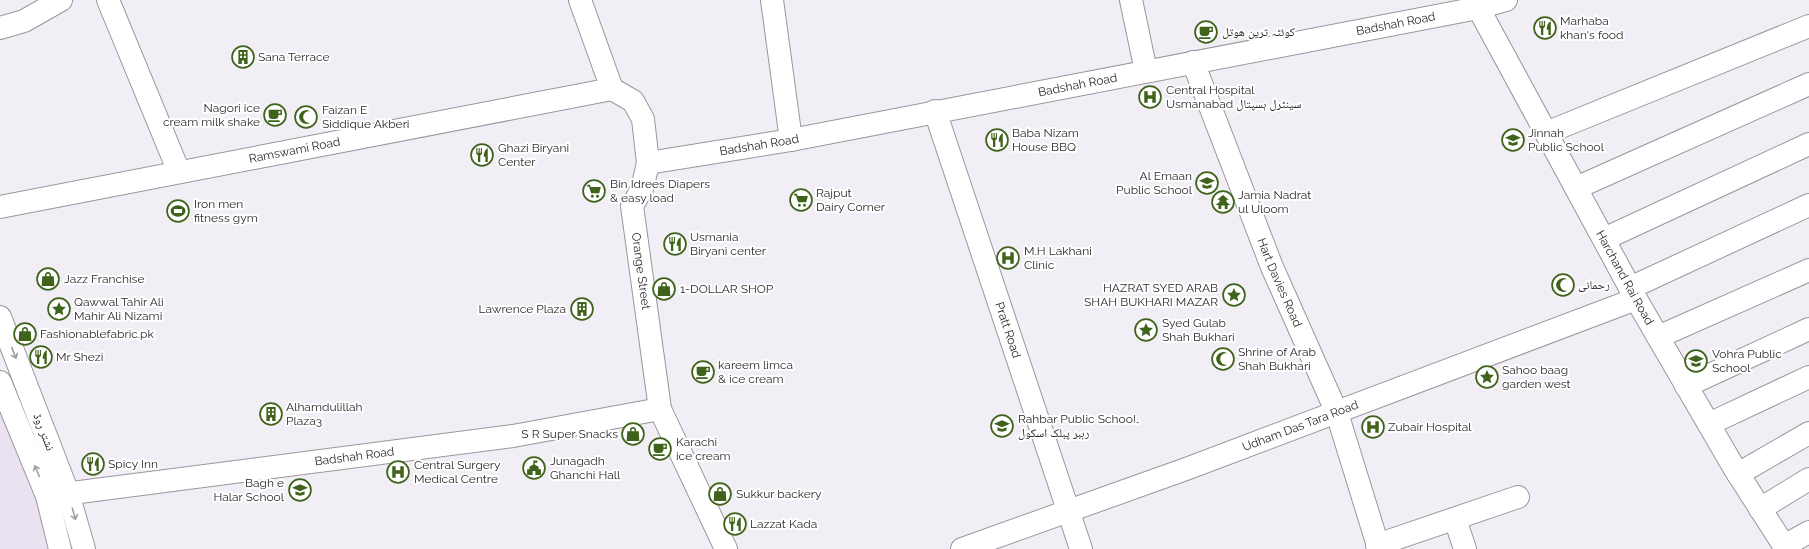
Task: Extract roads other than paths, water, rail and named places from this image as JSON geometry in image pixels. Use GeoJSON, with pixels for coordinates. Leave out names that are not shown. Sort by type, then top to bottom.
{"type":"FeatureCollection","features":[{"type":"Feature","properties":{"kind":"street"},"geometry":{"type":"LineString","coordinates":[[0,28],[24,21],[61,0]]}},
{"type":"Feature","properties":{"kind":"street"},"geometry":{"type":"LineString","coordinates":[[108,0],[179,172]]}},
{"type":"Feature","properties":{"kind":"street"},"geometry":{"type":"LineString","coordinates":[[580,0],[612,89]]}},
{"type":"Feature","properties":{"kind":"street"},"geometry":{"type":"LineString","coordinates":[[772,0],[790,140]]}},
{"type":"Feature","properties":{"kind":"street"},"geometry":{"type":"LineString","coordinates":[[1131,0],[1146,71]]}},
{"type":"Feature","properties":{"kind":"street","name":"Badshah Road"},"geometry":{"type":"LineString","coordinates":[[648,163],[790,140],[1193,62],[1476,4],[1506,0]]}},
{"type":"Feature","properties":{"kind":"street","name":"Harchand Rai Road"},"geometry":{"type":"LineString","coordinates":[[1476,4],[1633,293],[1738,474],[1785,548]]}},
{"type":"Feature","properties":{"kind":"street"},"geometry":{"type":"LineString","coordinates":[[1546,133],[1809,26]]}},
{"type":"Feature","properties":{"kind":"street","name":"Hart Davies Road"},"geometry":{"type":"LineString","coordinates":[[1193,62],[1272,268],[1337,413],[1378,547]]}},
{"type":"Feature","properties":{"kind":"street"},"geometry":{"type":"LineString","coordinates":[[1576,188],[1809,84]]}},
{"type":"Feature","properties":{"kind":"street","name":"Ramswami Road"},"geometry":{"type":"LineString","coordinates":[[0,207],[612,89]]}},
{"type":"Feature","properties":{"kind":"street","name":"Orange Street"},"geometry":{"type":"LineString","coordinates":[[612,89],[633,101],[643,119],[648,163],[642,189],[632,206],[660,409],[726,549]]}},
{"type":"Feature","properties":{"kind":"street","name":"Pratt Road"},"geometry":{"type":"LineString","coordinates":[[935,111],[1081,549]]}},
{"type":"Feature","properties":{"kind":"street"},"geometry":{"type":"LineString","coordinates":[[1604,240],[1809,144]]}},
{"type":"Feature","properties":{"kind":"street","name":"Udham Das Tara Road"},"geometry":{"type":"LineString","coordinates":[[962,549],[1337,413],[1633,293],[1809,205]]}},
{"type":"Feature","properties":{"kind":"street"},"geometry":{"type":"LineString","coordinates":[[1658,337],[1809,270]]}},
{"type":"Feature","properties":{"kind":"street","name":"نشتر روڈ"},"geometry":{"type":"LineString","coordinates":[[0,317],[58,494],[60,549]]}},
{"type":"Feature","properties":{"kind":"street"},"geometry":{"type":"LineString","coordinates":[[1686,386],[1809,329]]}},
{"type":"Feature","properties":{"kind":"street"},"geometry":{"type":"LineString","coordinates":[[1709,424],[1809,376]]}},
{"type":"Feature","properties":{"kind":"street","name":"نشتر روڈ"},"geometry":{"type":"LineString","coordinates":[[0,382],[58,494],[84,549]]}},
{"type":"Feature","properties":{"kind":"street","name":"Badshah Road"},"geometry":{"type":"LineString","coordinates":[[58,494],[507,437],[660,409]]}},
{"type":"Feature","properties":{"kind":"street"},"geometry":{"type":"LineString","coordinates":[[1738,474],[1809,433]]}},
{"type":"Feature","properties":{"kind":"street"},"geometry":{"type":"LineString","coordinates":[[1760,509],[1809,479]]}},
{"type":"Feature","properties":{"kind":"street"},"geometry":{"type":"LineString","coordinates":[[1378,547],[1518,497]]}},
{"type":"Feature","properties":{"kind":"street"},"geometry":{"type":"LineString","coordinates":[[1455,519],[1465,549]]}},
{"type":"Feature","properties":{"kind":"street"},"geometry":{"type":"LineString","coordinates":[[1785,548],[1809,532]]}},
{"type":"Feature","properties":{"kind":"place","name":"Marhaba khan's food"},"geometry":{"type":"Point","coordinates":[1545,28]}},
{"type":"Feature","properties":{"kind":"place","name":"کوئٹہ ترین ھوتل"},"geometry":{"type":"Point","coordinates":[1206,32]}},
{"type":"Feature","properties":{"kind":"place","name":"Sana Terrace"},"geometry":{"type":"Point","coordinates":[243,57]}},
{"type":"Feature","properties":{"kind":"place","name":"Central Hospital Usmanabad سینٹرل ہسپتال"},"geometry":{"type":"Point","coordinates":[1150,97]}},
{"type":"Feature","properties":{"kind":"place","name":"Nagori ice cream milk shake"},"geometry":{"type":"Point","coordinates":[275,115]}},
{"type":"Feature","properties":{"kind":"place","name":"Faizan E Siddique Akberi"},"geometry":{"type":"Point","coordinates":[306,117]}},
{"type":"Feature","properties":{"kind":"place","name":"Baba Nizam House BBQ"},"geometry":{"type":"Point","coordinates":[997,140]}},
{"type":"Feature","properties":{"kind":"place","name":"Jinnah Public School"},"geometry":{"type":"Point","coordinates":[1513,140]}},
{"type":"Feature","properties":{"kind":"place","name":"Ghazi Biryani Center"},"geometry":{"type":"Point","coordinates":[482,155]}},
{"type":"Feature","properties":{"kind":"place","name":"Al Emaan Public School"},"geometry":{"type":"Point","coordinates":[1207,183]}},
{"type":"Feature","properties":{"kind":"place","name":"Bin Idrees Diapers & easy load"},"geometry":{"type":"Point","coordinates":[594,191]}},
{"type":"Feature","properties":{"kind":"place","name":"Rajput Dairy Corner"},"geometry":{"type":"Point","coordinates":[801,200]}},
{"type":"Feature","properties":{"kind":"place","name":"Jamia Nadrat ul Uloom"},"geometry":{"type":"Point","coordinates":[1223,202]}},
{"type":"Feature","properties":{"kind":"place","name":"Iron men fitness gym"},"geometry":{"type":"Point","coordinates":[178,211]}},
{"type":"Feature","properties":{"kind":"place","name":"Usmania Biryani center"},"geometry":{"type":"Point","coordinates":[675,244]}},
{"type":"Feature","properties":{"kind":"place","name":"M.H Lakhani Clinic"},"geometry":{"type":"Point","coordinates":[1008,258]}},
{"type":"Feature","properties":{"kind":"place","name":"Jazz Franchise"},"geometry":{"type":"Point","coordinates":[48,279]}},
{"type":"Feature","properties":{"kind":"place","name":"رحمانی"},"geometry":{"type":"Point","coordinates":[1563,285]}},
{"type":"Feature","properties":{"kind":"place","name":"1-DOLLAR SHOP"},"geometry":{"type":"Point","coordinates":[664,289]}},
{"type":"Feature","properties":{"kind":"place","name":"HAZRAT SYED ARAB SHAH BUKHARI MAZAR"},"geometry":{"type":"Point","coordinates":[1234,295]}},
{"type":"Feature","properties":{"kind":"place","name":"Qawwal Tahir Ali Mahir Ali Nizami"},"geometry":{"type":"Point","coordinates":[59,309]}},
{"type":"Feature","properties":{"kind":"place","name":"Lawrence Plaza"},"geometry":{"type":"Point","coordinates":[582,309]}},
{"type":"Feature","properties":{"kind":"place","name":"Syed Gulab Shah Bukhari"},"geometry":{"type":"Point","coordinates":[1146,330]}},
{"type":"Feature","properties":{"kind":"place","name":"Fashionablefabric.pk"},"geometry":{"type":"Point","coordinates":[25,334]}},
{"type":"Feature","properties":{"kind":"place","name":"Mr Shezi"},"geometry":{"type":"Point","coordinates":[41,357]}},
{"type":"Feature","properties":{"kind":"place","name":"Shrine of Arab Shah Bukhari"},"geometry":{"type":"Point","coordinates":[1223,359]}},
{"type":"Feature","properties":{"kind":"place","name":"Vohra Public School"},"geometry":{"type":"Point","coordinates":[1696,361]}},
{"type":"Feature","properties":{"kind":"place","name":"kareem limca & ice cream"},"geometry":{"type":"Point","coordinates":[703,372]}},
{"type":"Feature","properties":{"kind":"place","name":"Sahoo baag garden west"},"geometry":{"type":"Point","coordinates":[1487,377]}},
{"type":"Feature","properties":{"kind":"place","name":"Alhamdulillah Plaza3"},"geometry":{"type":"Point","coordinates":[271,414]}},
{"type":"Feature","properties":{"kind":"place","name":"Rahbar Public School۔ رہبر پبلک اسکول"},"geometry":{"type":"Point","coordinates":[1002,426]}},
{"type":"Feature","properties":{"kind":"place","name":"Zubair Hospital"},"geometry":{"type":"Point","coordinates":[1373,427]}},
{"type":"Feature","properties":{"kind":"place","name":"S R Super Snacks"},"geometry":{"type":"Point","coordinates":[633,434]}},
{"type":"Feature","properties":{"kind":"place","name":"Karachi ice cream"},"geometry":{"type":"Point","coordinates":[660,449]}},
{"type":"Feature","properties":{"kind":"place","name":"Spicy Inn"},"geometry":{"type":"Point","coordinates":[93,464]}},
{"type":"Feature","properties":{"kind":"place","name":"Junagadh Ghanchi Hall"},"geometry":{"type":"Point","coordinates":[534,468]}},
{"type":"Feature","properties":{"kind":"place","name":"Central Surgery Medical Centre"},"geometry":{"type":"Point","coordinates":[398,472]}},
{"type":"Feature","properties":{"kind":"place","name":"Bagh e Halar School"},"geometry":{"type":"Point","coordinates":[300,490]}},
{"type":"Feature","properties":{"kind":"place","name":"Sukkur backery"},"geometry":{"type":"Point","coordinates":[720,494]}},
{"type":"Feature","properties":{"kind":"place","name":"Lazzat Kada"},"geometry":{"type":"Point","coordinates":[735,524]}}]}
